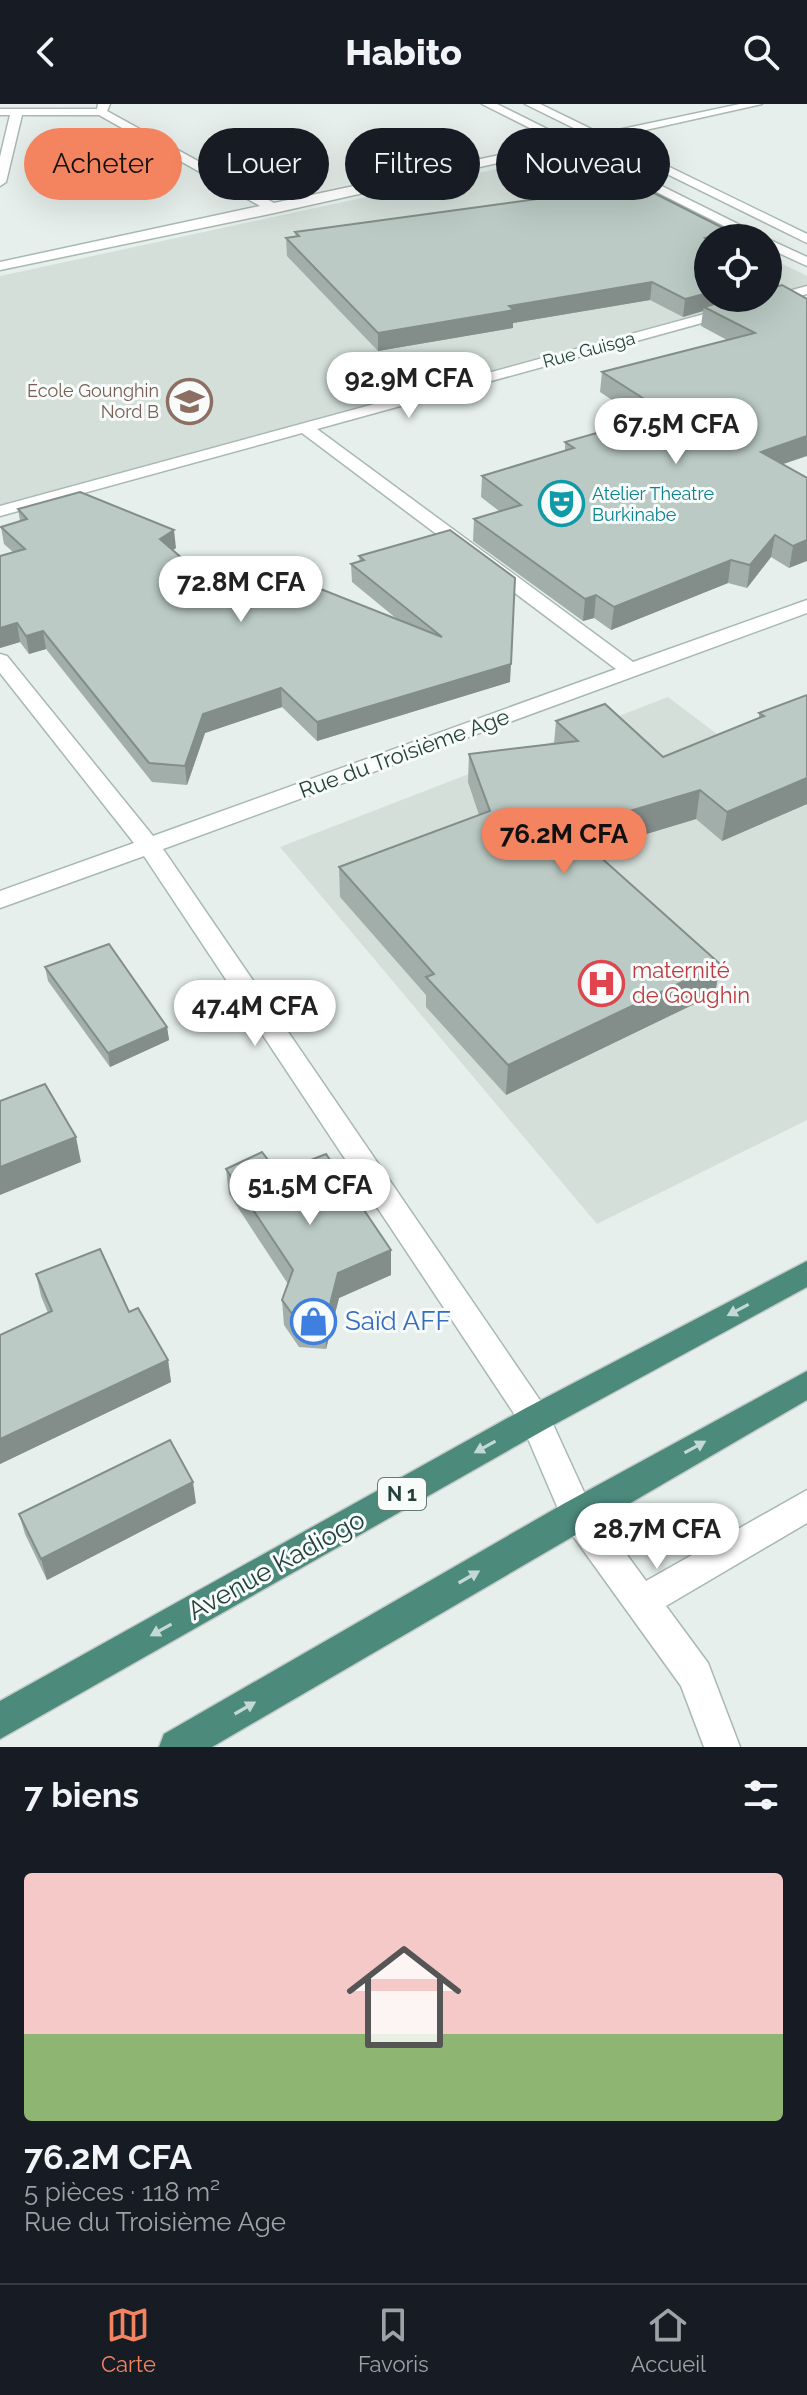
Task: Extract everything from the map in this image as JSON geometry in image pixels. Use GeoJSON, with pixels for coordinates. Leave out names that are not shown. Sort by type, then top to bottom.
{"type":"FeatureCollection","features":[{"type":"Feature","properties":{"kind":"highway","name":"Avenue Kadiogo"},"geometry":{"type":"LineString","coordinates":[[0,1721],[535,1419],[807,1273]]}},
{"type":"Feature","properties":{"kind":"highway"},"geometry":{"type":"LineString","coordinates":[[177,1747],[807,1384]]}},
{"type":"Feature","properties":{"kind":"street"},"geometry":{"type":"LineString","coordinates":[[488,104],[538,128]]}},
{"type":"Feature","properties":{"kind":"street"},"geometry":{"type":"LineString","coordinates":[[531,104],[580,128]]}},
{"type":"Feature","properties":{"kind":"street"},"geometry":{"type":"LineString","coordinates":[[646,128],[756,104]]}},
{"type":"Feature","properties":{"kind":"street"},"geometry":{"type":"LineString","coordinates":[[0,112],[103,108],[274,209]]}},
{"type":"Feature","properties":{"kind":"street"},"geometry":{"type":"LineString","coordinates":[[0,182],[17,112]]}},
{"type":"Feature","properties":{"kind":"street"},"geometry":{"type":"LineString","coordinates":[[0,266],[496,161]]}},
{"type":"Feature","properties":{"kind":"street"},"geometry":{"type":"LineString","coordinates":[[670,172],[807,239]]}},
{"type":"Feature","properties":{"kind":"street"},"geometry":{"type":"LineString","coordinates":[[670,193],[731,224]]}},
{"type":"Feature","properties":{"kind":"street"},"geometry":{"type":"LineString","coordinates":[[782,250],[807,262]]}},
{"type":"Feature","properties":{"kind":"street","name":"Rue Guisga"},"geometry":{"type":"LineString","coordinates":[[0,511],[807,290]]}},
{"type":"Feature","properties":{"kind":"street"},"geometry":{"type":"LineString","coordinates":[[305,428],[631,670]]}},
{"type":"Feature","properties":{"kind":"street","name":"Rue du Troisième Age"},"geometry":{"type":"LineString","coordinates":[[0,900],[807,606]]}},
{"type":"Feature","properties":{"kind":"street"},"geometry":{"type":"LineString","coordinates":[[0,660],[149,846],[535,1419],[577,1514],[695,1675],[722,1747]]}},
{"type":"Feature","properties":{"kind":"street"},"geometry":{"type":"LineString","coordinates":[[643,1601],[807,1505]]}},
{"type":"Feature","properties":{"kind":"shaded area","name":"École Gounghin Nord B"},"geometry":{"type":"Polygon","coordinates":[[[496,169],[496,200],[653,200],[701,224],[694,224],[694,312],[707,312],[0,505],[0,276],[352,200],[480,200],[480,172],[496,169]]]}},
{"type":"Feature","properties":{"kind":"shaded area"},"geometry":{"type":"Polygon","coordinates":[[[782,264],[807,276],[807,285],[782,291],[782,264]]]}},
{"type":"Feature","properties":{"kind":"shaded area","name":"maternité de Goughin"},"geometry":{"type":"Polygon","coordinates":[[[668,697],[807,802],[807,1120],[597,1224],[280,847],[668,697]]]}},
{"type":"Feature","properties":{"kind":"building"},"geometry":{"type":"Polygon","coordinates":[[[530,200],[668,200],[715,224],[694,224],[694,297],[685,299],[652,282],[509,306],[514,310],[378,333],[286,238],[299,236],[295,232],[530,200]]]}},
{"type":"Feature","properties":{"kind":"building"},"geometry":{"type":"Polygon","coordinates":[[[782,285],[807,299],[807,436],[761,452],[807,478],[807,540],[793,546],[775,535],[750,565],[731,560],[614,607],[596,595],[585,599],[474,519],[521,505],[482,476],[574,448],[565,442],[666,413],[602,372],[755,333],[714,312],[782,312],[782,285]]]}},
{"type":"Feature","properties":{"kind":"building"},"geometry":{"type":"Polygon","coordinates":[[[80,492],[174,530],[160,539],[230,600],[298,580],[442,637],[351,564],[364,560],[359,556],[450,530],[515,578],[511,664],[317,722],[281,688],[203,714],[185,766],[149,763],[43,631],[26,636],[17,623],[0,628],[0,556],[25,549],[1,527],[27,519],[18,509],[80,492]]]}},
{"type":"Feature","properties":{"kind":"building"},"geometry":{"type":"Polygon","coordinates":[[[807,695],[807,778],[727,812],[700,790],[569,829],[720,964],[508,1065],[426,977],[434,974],[339,867],[490,811],[469,754],[578,741],[556,721],[605,704],[663,757],[764,716],[759,713],[807,695]]]}},
{"type":"Feature","properties":{"kind":"building"},"geometry":{"type":"Polygon","coordinates":[[[109,944],[167,1027],[108,1053],[45,967],[109,944]]]}},
{"type":"Feature","properties":{"kind":"building"},"geometry":{"type":"Polygon","coordinates":[[[45,1084],[76,1137],[0,1167],[0,1101],[45,1084]]]}},
{"type":"Feature","properties":{"kind":"building"},"geometry":{"type":"Polygon","coordinates":[[[262,1152],[278,1173],[326,1154],[391,1250],[338,1273],[325,1324],[298,1322],[282,1300],[293,1270],[226,1169],[262,1152]]]}},
{"type":"Feature","properties":{"kind":"building"},"geometry":{"type":"Polygon","coordinates":[[[100,1249],[129,1312],[138,1308],[168,1360],[0,1439],[0,1335],[52,1311],[36,1274],[100,1249]]]}},
{"type":"Feature","properties":{"kind":"building"},"geometry":{"type":"Polygon","coordinates":[[[170,1440],[193,1482],[41,1559],[19,1514],[170,1440]]]}},
{"type":"Feature","properties":{"kind":"place","name":"École Gounghin Nord B"},"geometry":{"type":"Point","coordinates":[190,401]}},
{"type":"Feature","properties":{"kind":"place","name":"Atelier Theatre Burkinabe"},"geometry":{"type":"Point","coordinates":[561,504]}},
{"type":"Feature","properties":{"kind":"place","name":"maternité de Goughin"},"geometry":{"type":"Point","coordinates":[601,983]}},
{"type":"Feature","properties":{"kind":"place","name":"Saïd AFF"},"geometry":{"type":"Point","coordinates":[314,1321]}}]}
